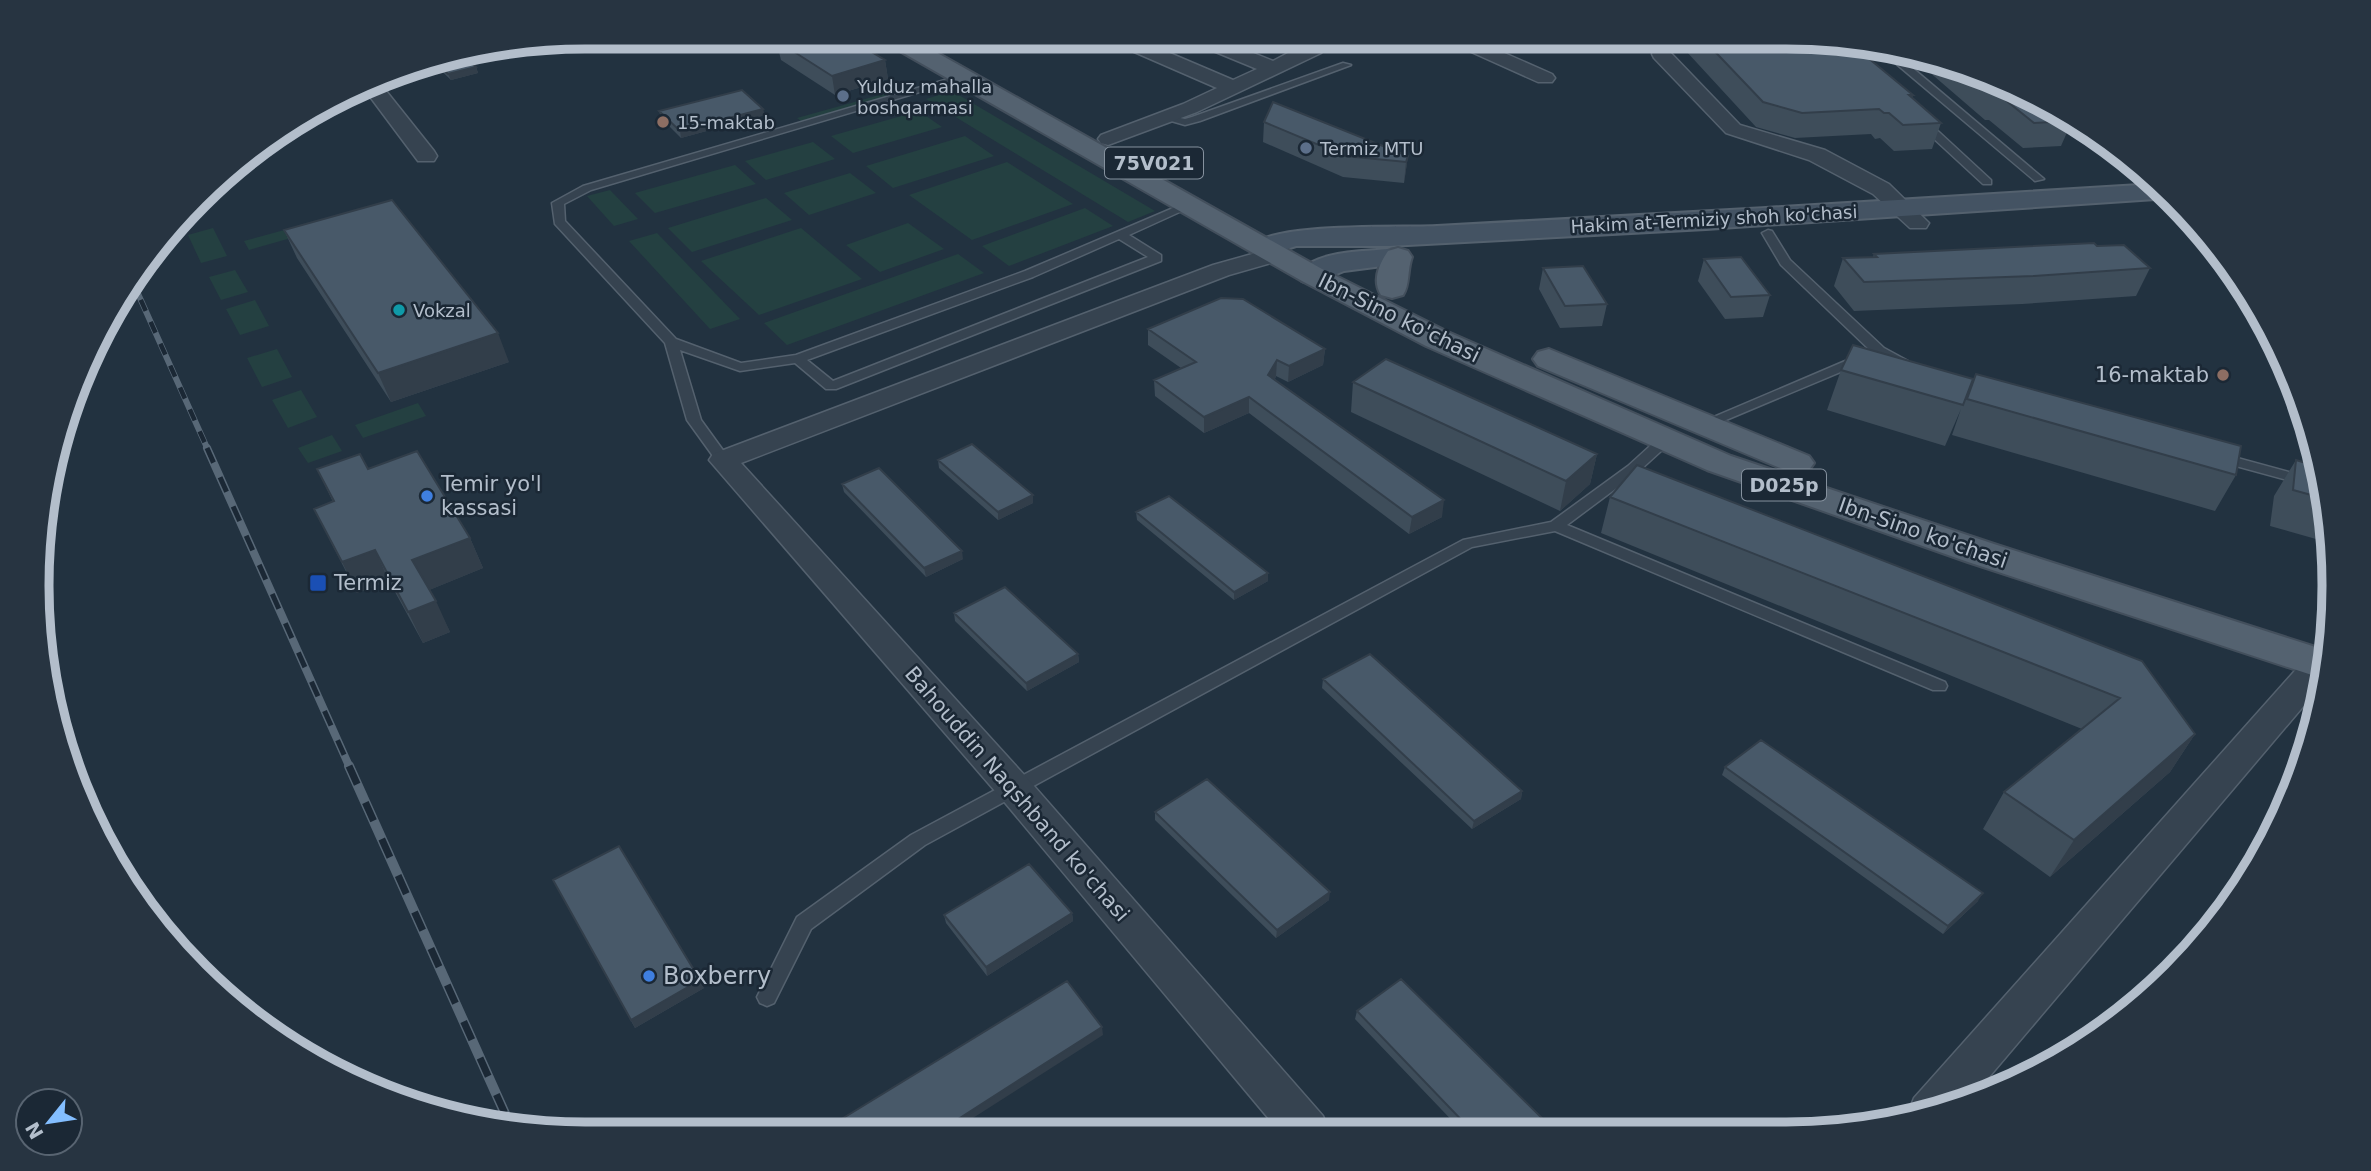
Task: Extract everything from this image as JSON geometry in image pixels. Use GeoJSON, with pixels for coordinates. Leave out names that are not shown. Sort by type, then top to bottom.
{"type":"FeatureCollection","features":[{"type":"Feature","properties":{"kind":"main road","name":"75V021"},"geometry":{"type":"LineString","coordinates":[[914,49],[1189,205],[1279,246]]}},
{"type":"Feature","properties":{"kind":"main road","name":"75V021"},"geometry":{"type":"LineString","coordinates":[[937,49],[1108,139],[1279,246]]}},
{"type":"Feature","properties":{"kind":"main road","name":"Hakim at-Termiziy shoh ko'chasi"},"geometry":{"type":"LineString","coordinates":[[1325,269],[1395,273],[1910,215],[2151,193]]}},
{"type":"Feature","properties":{"kind":"main road","name":"Hakim at-Termiziy shoh ko'chasi"},"geometry":{"type":"LineString","coordinates":[[1279,246],[1417,235],[1706,220],[2167,208]]}},
{"type":"Feature","properties":{"kind":"main road","name":"Ibn-Sino ko'chasi"},"geometry":{"type":"LineString","coordinates":[[1279,246],[1325,269],[1437,339],[1719,463],[1955,544],[2317,653]]}},
{"type":"Feature","properties":{"kind":"main road","name":"Ibn-Sino ko'chasi"},"geometry":{"type":"LineString","coordinates":[[1395,273],[1447,316],[1760,449],[2317,653]]}},
{"type":"Feature","properties":{"kind":"street"},"geometry":{"type":"LineString","coordinates":[[1144,49],[1232,87]]}},
{"type":"Feature","properties":{"kind":"street"},"geometry":{"type":"LineString","coordinates":[[1225,49],[1272,68]]}},
{"type":"Feature","properties":{"kind":"street"},"geometry":{"type":"LineString","coordinates":[[1108,139],[1166,118],[1272,68],[1303,49]]}},
{"type":"Feature","properties":{"kind":"street"},"geometry":{"type":"LineString","coordinates":[[1480,49],[1545,78]]}},
{"type":"Feature","properties":{"kind":"street"},"geometry":{"type":"LineString","coordinates":[[1661,54],[1733,129],[1817,155],[1881,189],[1910,215]]}},
{"type":"Feature","properties":{"kind":"street"},"geometry":{"type":"LineString","coordinates":[[376,92],[426,156]]}},
{"type":"Feature","properties":{"kind":"street"},"geometry":{"type":"LineString","coordinates":[[723,460],[1279,246]]}},
{"type":"Feature","properties":{"kind":"street","name":"Bahouddin Naqshband ko'chasi"},"geometry":{"type":"LineString","coordinates":[[723,460],[1014,788],[1299,1122]]}},
{"type":"Feature","properties":{"kind":"street"},"geometry":{"type":"LineString","coordinates":[[1941,1099],[2315,668]]}},
{"type":"Feature","properties":{"kind":"lane"},"geometry":{"type":"LineString","coordinates":[[1847,53],[1850,56]]}},
{"type":"Feature","properties":{"kind":"lane"},"geometry":{"type":"LineString","coordinates":[[1897,61],[2039,179]]}},
{"type":"Feature","properties":{"kind":"lane"},"geometry":{"type":"LineString","coordinates":[[1166,118],[1185,122],[1196,119],[1346,65]]}},
{"type":"Feature","properties":{"kind":"lane"},"geometry":{"type":"LineString","coordinates":[[723,460],[694,420],[671,342],[559,222],[558,203],[587,188],[965,77]]}},
{"type":"Feature","properties":{"kind":"lane"},"geometry":{"type":"LineString","coordinates":[[1918,118],[1987,183]]}},
{"type":"Feature","properties":{"kind":"lane"},"geometry":{"type":"LineString","coordinates":[[671,342],[740,367],[798,359],[1029,274],[1189,205]]}},
{"type":"Feature","properties":{"kind":"lane"},"geometry":{"type":"LineString","coordinates":[[1768,233],[1785,262],[1879,351],[1912,367]]}},
{"type":"Feature","properties":{"kind":"lane"},"geometry":{"type":"LineString","coordinates":[[798,359],[831,386],[1157,258],[1119,235]]}},
{"type":"Feature","properties":{"kind":"lane"},"geometry":{"type":"LineString","coordinates":[[1702,425],[1879,351]]}},
{"type":"Feature","properties":{"kind":"lane"},"geometry":{"type":"LineString","coordinates":[[767,997],[804,923],[918,840],[1468,543],[1556,526],[1633,469],[1666,439]]}},
{"type":"Feature","properties":{"kind":"lane"},"geometry":{"type":"LineString","coordinates":[[2202,453],[2312,483]]}},
{"type":"Feature","properties":{"kind":"lane"},"geometry":{"type":"LineString","coordinates":[[1556,526],[1939,686]]}},
{"type":"Feature","properties":{"kind":"green space"},"geometry":{"type":"Polygon","coordinates":[[[912,86],[916,88],[801,121],[797,118],[912,86]]]}},
{"type":"Feature","properties":{"kind":"green space"},"geometry":{"type":"Polygon","coordinates":[[[952,91],[1155,211],[1128,222],[926,99],[952,91]]]}},
{"type":"Feature","properties":{"kind":"green space"},"geometry":{"type":"Polygon","coordinates":[[[919,111],[942,127],[853,153],[831,136],[919,111]]]}},
{"type":"Feature","properties":{"kind":"green space"},"geometry":{"type":"Polygon","coordinates":[[[965,136],[994,156],[893,188],[866,166],[965,136]]]}},
{"type":"Feature","properties":{"kind":"green space"},"geometry":{"type":"Polygon","coordinates":[[[813,142],[835,159],[766,180],[745,161],[813,142]]]}},
{"type":"Feature","properties":{"kind":"green space"},"geometry":{"type":"Polygon","coordinates":[[[1007,162],[1073,204],[972,240],[909,195],[1007,162]]]}},
{"type":"Feature","properties":{"kind":"green space"},"geometry":{"type":"Polygon","coordinates":[[[735,165],[756,184],[655,213],[635,193],[735,165]]]}},
{"type":"Feature","properties":{"kind":"green space"},"geometry":{"type":"Polygon","coordinates":[[[850,173],[876,193],[809,215],[784,193],[850,173]]]}},
{"type":"Feature","properties":{"kind":"green space"},"geometry":{"type":"Polygon","coordinates":[[[610,190],[638,219],[614,226],[587,196],[610,190]]]}},
{"type":"Feature","properties":{"kind":"green space"},"geometry":{"type":"Polygon","coordinates":[[[766,198],[792,220],[692,252],[668,228],[766,198]]]}},
{"type":"Feature","properties":{"kind":"green space"},"geometry":{"type":"Polygon","coordinates":[[[1085,208],[1113,226],[1009,266],[982,246],[1085,208]]]}},
{"type":"Feature","properties":{"kind":"green space"},"geometry":{"type":"Polygon","coordinates":[[[908,223],[944,249],[880,272],[846,245],[908,223]]]}},
{"type":"Feature","properties":{"kind":"green space"},"geometry":{"type":"Polygon","coordinates":[[[299,226],[305,234],[249,250],[244,241],[299,226]]]}},
{"type":"Feature","properties":{"kind":"green space"},"geometry":{"type":"Polygon","coordinates":[[[213,228],[227,256],[201,263],[188,235],[213,228]]]}},
{"type":"Feature","properties":{"kind":"green space"},"geometry":{"type":"Polygon","coordinates":[[[801,228],[862,279],[759,315],[701,261],[801,228]]]}},
{"type":"Feature","properties":{"kind":"green space"},"geometry":{"type":"Polygon","coordinates":[[[657,233],[740,319],[710,329],[629,241],[657,233]]]}},
{"type":"Feature","properties":{"kind":"green space"},"geometry":{"type":"Polygon","coordinates":[[[958,254],[984,273],[787,345],[764,323],[958,254]]]}},
{"type":"Feature","properties":{"kind":"green space"},"geometry":{"type":"Polygon","coordinates":[[[235,270],[248,292],[221,300],[209,277],[235,270]]]}},
{"type":"Feature","properties":{"kind":"green space"},"geometry":{"type":"Polygon","coordinates":[[[255,300],[269,326],[240,335],[226,309],[255,300]]]}},
{"type":"Feature","properties":{"kind":"green space"},"geometry":{"type":"Polygon","coordinates":[[[277,349],[292,377],[262,387],[247,358],[277,349]]]}},
{"type":"Feature","properties":{"kind":"green space"},"geometry":{"type":"Polygon","coordinates":[[[301,390],[317,417],[288,428],[272,400],[301,390]]]}},
{"type":"Feature","properties":{"kind":"green space"},"geometry":{"type":"Polygon","coordinates":[[[418,403],[426,416],[363,438],[355,425],[418,403]]]}},
{"type":"Feature","properties":{"kind":"green space"},"geometry":{"type":"Polygon","coordinates":[[[332,435],[342,451],[308,463],[298,448],[332,435]]]}},
{"type":"Feature","properties":{"kind":"building"},"geometry":{"type":"Polygon","coordinates":[[[790,49],[866,49],[885,60],[832,76],[790,49]]]}},
{"type":"Feature","properties":{"kind":"building"},"geometry":{"type":"Polygon","coordinates":[[[1712,49],[1821,50],[1865,55],[1913,95],[1909,95],[1941,123],[1903,125],[1889,113],[1879,109],[1802,113],[1763,102],[1712,49]]]}},
{"type":"Feature","properties":{"kind":"building"},"geometry":{"type":"Polygon","coordinates":[[[470,62],[476,67],[448,74],[442,68],[470,62]]]}},
{"type":"Feature","properties":{"kind":"building"},"geometry":{"type":"Polygon","coordinates":[[[1988,89],[2055,122],[2034,123],[1998,94],[1988,89]]]}},
{"type":"Feature","properties":{"kind":"building"},"geometry":{"type":"Polygon","coordinates":[[[742,90],[763,109],[680,131],[659,111],[742,90]]]}},
{"type":"Feature","properties":{"kind":"building"},"geometry":{"type":"Polygon","coordinates":[[[1273,102],[1408,156],[1406,162],[1345,156],[1264,122],[1273,102]]]}},
{"type":"Feature","properties":{"kind":"building","name":"Vokzal"},"geometry":{"type":"Polygon","coordinates":[[[392,200],[498,333],[378,373],[284,230],[392,200]]]}},
{"type":"Feature","properties":{"kind":"building"},"geometry":{"type":"Polygon","coordinates":[[[2094,243],[2097,246],[2124,245],[2150,268],[2034,276],[1864,282],[1843,258],[1877,257],[1874,254],[2094,243]]]}},
{"type":"Feature","properties":{"kind":"building"},"geometry":{"type":"Polygon","coordinates":[[[1741,257],[1770,295],[1731,297],[1704,259],[1741,257]]]}},
{"type":"Feature","properties":{"kind":"building"},"geometry":{"type":"Polygon","coordinates":[[[1583,266],[1607,304],[1565,306],[1543,268],[1583,266]]]}},
{"type":"Feature","properties":{"kind":"building"},"geometry":{"type":"Polygon","coordinates":[[[1221,298],[1243,299],[1325,349],[1289,366],[1277,360],[1268,375],[1444,500],[1412,517],[1249,397],[1204,417],[1154,380],[1196,362],[1148,329],[1221,298]]]}},
{"type":"Feature","properties":{"kind":"building"},"geometry":{"type":"Polygon","coordinates":[[[1853,345],[1973,379],[1963,405],[1841,370],[1853,345]]]}},
{"type":"Feature","properties":{"kind":"building"},"geometry":{"type":"Polygon","coordinates":[[[1386,359],[1597,454],[1566,481],[1353,382],[1386,359]]]}},
{"type":"Feature","properties":{"kind":"building"},"geometry":{"type":"Polygon","coordinates":[[[1976,374],[2241,446],[2236,475],[1967,399],[1976,374]]]}},
{"type":"Feature","properties":{"kind":"building"},"geometry":{"type":"Polygon","coordinates":[[[972,444],[1033,495],[998,512],[938,460],[972,444]]]}},
{"type":"Feature","properties":{"kind":"building"},"geometry":{"type":"Polygon","coordinates":[[[417,451],[470,538],[412,560],[436,601],[408,612],[375,550],[342,562],[314,509],[334,501],[317,469],[360,454],[368,469],[417,451]]]}},
{"type":"Feature","properties":{"kind":"building"},"geometry":{"type":"Polygon","coordinates":[[[2296,460],[2308,464],[2314,496],[2293,490],[2296,460]]]}},
{"type":"Feature","properties":{"kind":"building"},"geometry":{"type":"Polygon","coordinates":[[[1637,465],[2142,661],[2195,734],[2074,840],[2004,792],[2120,698],[1610,497],[1637,465]]]}},
{"type":"Feature","properties":{"kind":"building"},"geometry":{"type":"Polygon","coordinates":[[[879,468],[962,551],[924,568],[842,484],[879,468]]]}},
{"type":"Feature","properties":{"kind":"building"},"geometry":{"type":"Polygon","coordinates":[[[1169,496],[1268,573],[1234,592],[1136,512],[1169,496]]]}},
{"type":"Feature","properties":{"kind":"building"},"geometry":{"type":"Polygon","coordinates":[[[1005,587],[1078,654],[1026,683],[954,613],[1005,587]]]}},
{"type":"Feature","properties":{"kind":"building"},"geometry":{"type":"Polygon","coordinates":[[[1370,654],[1522,791],[1474,821],[1323,679],[1370,654]]]}},
{"type":"Feature","properties":{"kind":"building"},"geometry":{"type":"Polygon","coordinates":[[[1761,740],[1983,893],[1948,926],[1725,767],[1761,740]]]}},
{"type":"Feature","properties":{"kind":"building"},"geometry":{"type":"Polygon","coordinates":[[[1207,779],[1330,892],[1277,930],[1155,812],[1207,779]]]}},
{"type":"Feature","properties":{"kind":"building"},"geometry":{"type":"Polygon","coordinates":[[[619,846],[700,980],[631,1020],[553,880],[619,846]]]}},
{"type":"Feature","properties":{"kind":"building"},"geometry":{"type":"Polygon","coordinates":[[[1029,864],[1072,913],[986,967],[944,915],[1029,864]]]}},
{"type":"Feature","properties":{"kind":"building"},"geometry":{"type":"Polygon","coordinates":[[[1401,979],[1546,1122],[1463,1122],[1357,1011],[1401,979]]]}},
{"type":"Feature","properties":{"kind":"building"},"geometry":{"type":"Polygon","coordinates":[[[1067,981],[1102,1027],[954,1122],[837,1122],[1067,981]]]}},
{"type":"Feature","properties":{"kind":"railway"},"geometry":{"type":"LineString","coordinates":[[137,291],[208,450]]}},
{"type":"Feature","properties":{"kind":"railway"},"geometry":{"type":"LineString","coordinates":[[207,448],[350,768]]}},
{"type":"Feature","properties":{"kind":"railway"},"geometry":{"type":"LineString","coordinates":[[349,766],[506,1116]]}},
{"type":"Feature","properties":{"kind":"place","name":"Yulduz mahalla boshqarmasi"},"geometry":{"type":"Point","coordinates":[843,96]}},
{"type":"Feature","properties":{"kind":"place","name":"15-maktab"},"geometry":{"type":"Point","coordinates":[663,122]}},
{"type":"Feature","properties":{"kind":"place","name":"Termiz MTU"},"geometry":{"type":"Point","coordinates":[1306,148]}},
{"type":"Feature","properties":{"kind":"place","name":"Vokzal"},"geometry":{"type":"Point","coordinates":[399,310]}},
{"type":"Feature","properties":{"kind":"place","name":"16-maktab"},"geometry":{"type":"Point","coordinates":[2223,375]}},
{"type":"Feature","properties":{"kind":"place","name":"Temir yo'l kassasi"},"geometry":{"type":"Point","coordinates":[427,496]}},
{"type":"Feature","properties":{"kind":"place","name":"Termiz"},"geometry":{"type":"Point","coordinates":[318,583]}},
{"type":"Feature","properties":{"kind":"place","name":"Boxberry"},"geometry":{"type":"Point","coordinates":[649,976]}}]}
